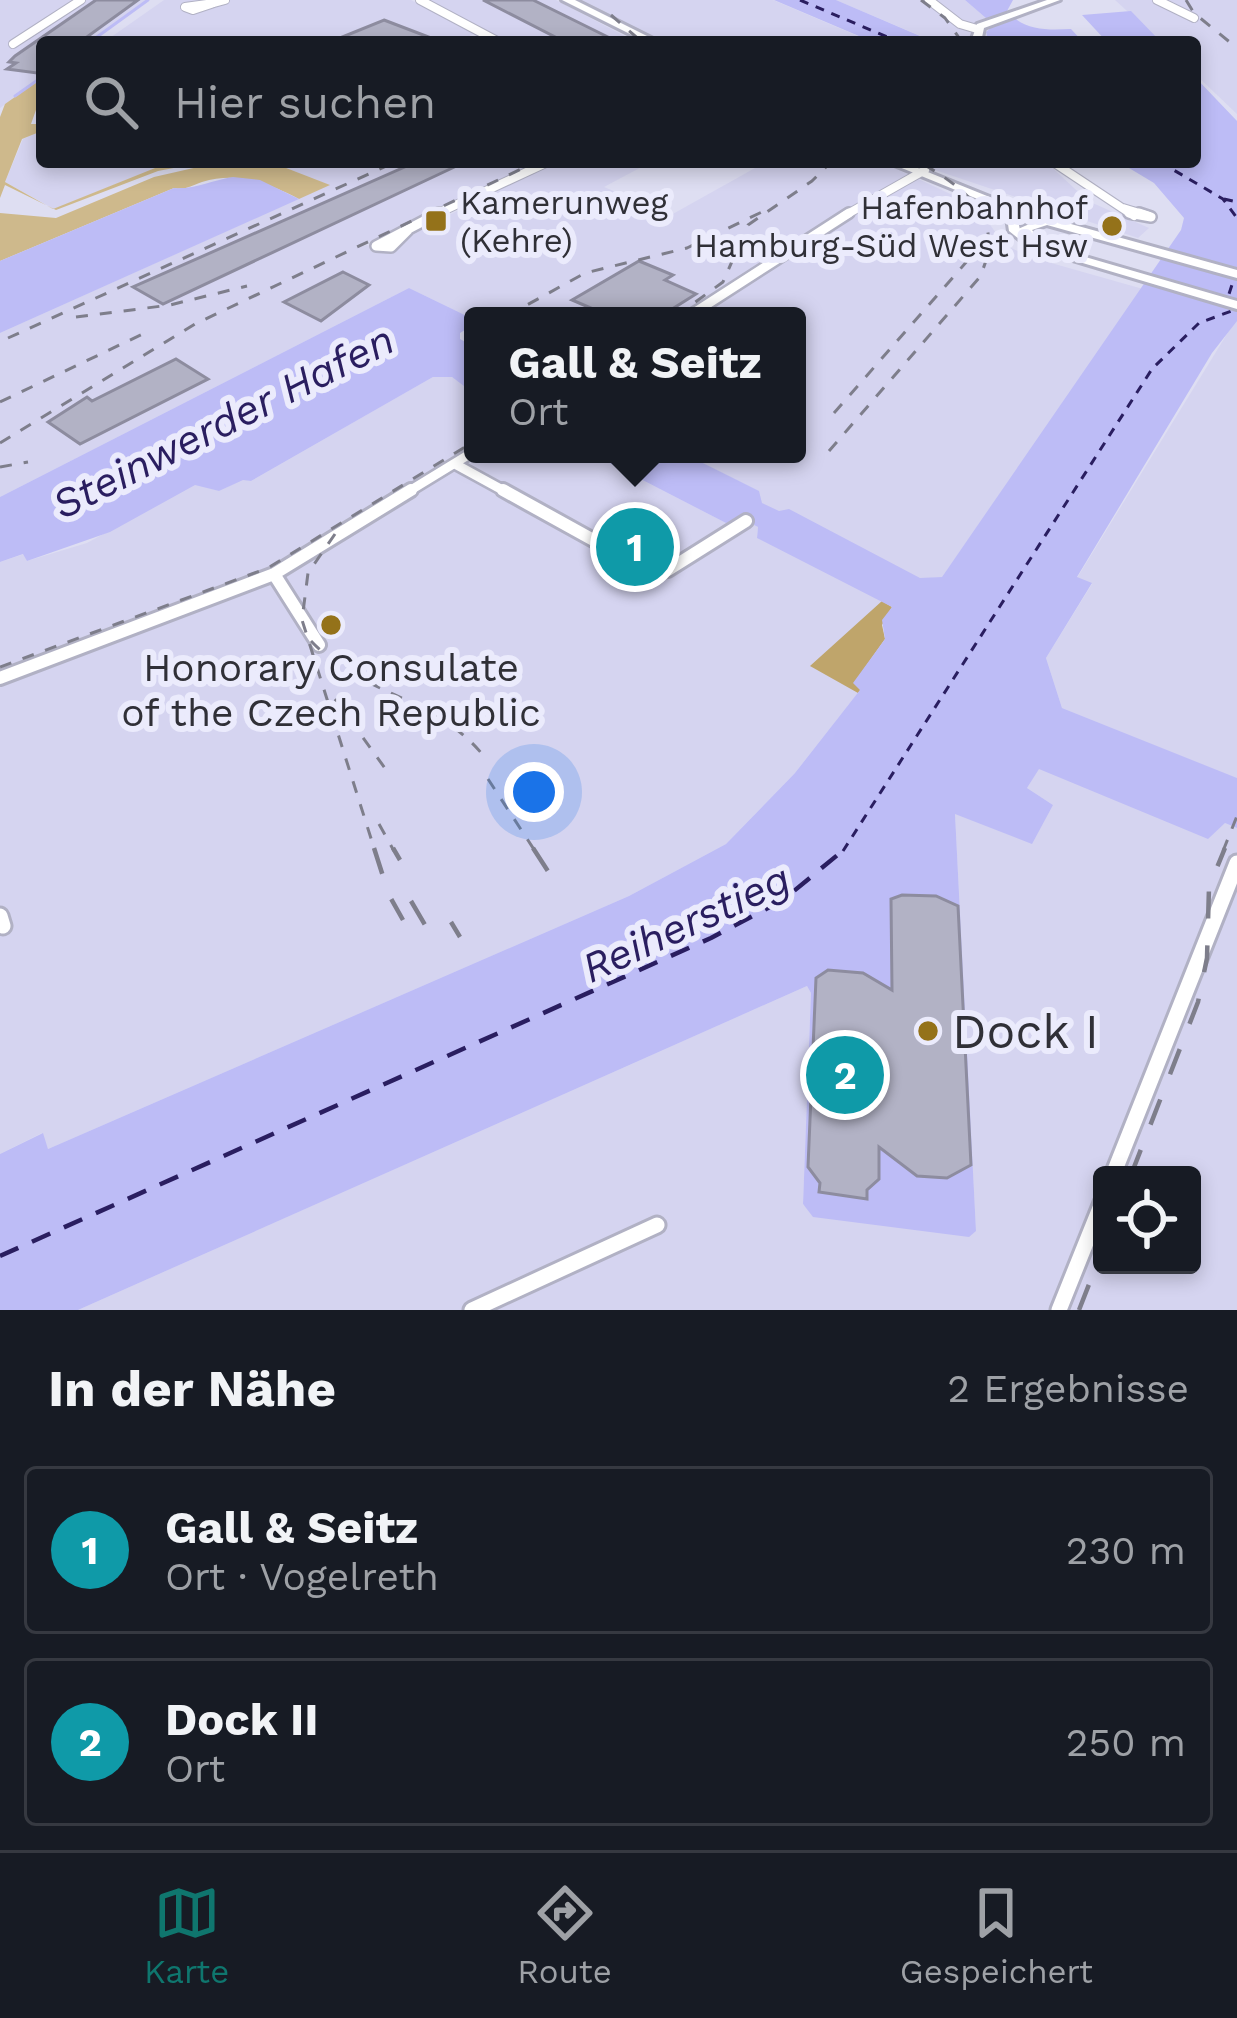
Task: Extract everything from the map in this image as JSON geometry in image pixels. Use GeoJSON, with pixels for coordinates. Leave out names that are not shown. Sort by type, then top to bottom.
{"type":"FeatureCollection","features":[{"type":"Feature","properties":{"kind":"main road"},"geometry":{"type":"LineString","coordinates":[[567,0],[640,36]]}},
{"type":"Feature","properties":{"kind":"main road"},"geometry":{"type":"LineString","coordinates":[[917,170],[1004,210],[1047,223],[1237,265]]}},
{"type":"Feature","properties":{"kind":"main road"},"geometry":{"type":"LineString","coordinates":[[917,170],[981,205],[1166,250],[1237,274]]}},
{"type":"Feature","properties":{"kind":"main road"},"geometry":{"type":"LineString","coordinates":[[1040,247],[1024,229],[1031,223],[1047,223]]}},
{"type":"Feature","properties":{"kind":"street"},"geometry":{"type":"LineString","coordinates":[[14,44],[81,0]]}},
{"type":"Feature","properties":{"kind":"street"},"geometry":{"type":"LineString","coordinates":[[420,0],[486,35]]}},
{"type":"Feature","properties":{"kind":"street"},"geometry":{"type":"LineString","coordinates":[[928,0],[960,25],[977,29],[1055,0]]}},
{"type":"Feature","properties":{"kind":"street"},"geometry":{"type":"LineString","coordinates":[[1156,0],[1194,18]]}},
{"type":"Feature","properties":{"kind":"street"},"geometry":{"type":"LineString","coordinates":[[976,36],[977,29]]}},
{"type":"Feature","properties":{"kind":"street"},"geometry":{"type":"LineString","coordinates":[[408,230],[536,168]]}},
{"type":"Feature","properties":{"kind":"street"},"geometry":{"type":"LineString","coordinates":[[1062,168],[1123,208]]}},
{"type":"Feature","properties":{"kind":"street"},"geometry":{"type":"LineString","coordinates":[[703,307],[917,170]]}},
{"type":"Feature","properties":{"kind":"street"},"geometry":{"type":"LineString","coordinates":[[1004,210],[1017,233],[1040,247],[1237,305]]}},
{"type":"Feature","properties":{"kind":"street"},"geometry":{"type":"LineString","coordinates":[[0,678],[274,574],[464,458]]}},
{"type":"Feature","properties":{"kind":"street"},"geometry":{"type":"LineString","coordinates":[[455,464],[658,574],[746,521]]}},
{"type":"Feature","properties":{"kind":"street"},"geometry":{"type":"LineString","coordinates":[[274,574],[319,645]]}},
{"type":"Feature","properties":{"kind":"street"},"geometry":{"type":"LineString","coordinates":[[1117,1166],[1237,862]]}},
{"type":"Feature","properties":{"kind":"street"},"geometry":{"type":"LineString","coordinates":[[472,1310],[657,1225]]}},
{"type":"Feature","properties":{"kind":"street"},"geometry":{"type":"LineString","coordinates":[[1059,1310],[1093,1225]]}},
{"type":"Feature","properties":{"kind":"shaded area"},"geometry":{"type":"Polygon","coordinates":[[[0,0],[148,0],[99,36],[36,36],[36,82],[0,108],[0,0]]]}},
{"type":"Feature","properties":{"kind":"shaded area"},"geometry":{"type":"Polygon","coordinates":[[[164,0],[411,0],[474,34],[469,36],[113,36],[164,0]]]}},
{"type":"Feature","properties":{"kind":"shaded area"},"geometry":{"type":"Polygon","coordinates":[[[426,0],[556,0],[625,36],[494,36],[426,0]]]}},
{"type":"Feature","properties":{"kind":"shaded area"},"geometry":{"type":"Polygon","coordinates":[[[574,0],[773,0],[858,36],[649,36],[574,0]]]}},
{"type":"Feature","properties":{"kind":"shaded area"},"geometry":{"type":"Polygon","coordinates":[[[836,0],[965,0],[994,25],[987,36],[921,36],[836,0]]]}},
{"type":"Feature","properties":{"kind":"shaded area"},"geometry":{"type":"Polygon","coordinates":[[[1115,0],[1237,0],[1237,114],[1201,80],[1201,36],[1154,36],[1115,0]]]}},
{"type":"Feature","properties":{"kind":"shaded area"},"geometry":{"type":"Polygon","coordinates":[[[36,82],[31,124],[36,124],[36,133],[22,139],[5,182],[46,205],[5,185],[0,198],[0,117],[5,104],[36,82]]]}},
{"type":"Feature","properties":{"kind":"shaded area"},"geometry":{"type":"Polygon","coordinates":[[[36,134],[36,168],[155,168],[54,209],[5,182],[23,139],[36,134]]]}},
{"type":"Feature","properties":{"kind":"shaded area"},"geometry":{"type":"Polygon","coordinates":[[[155,168],[174,168],[158,171],[56,210],[155,168]]]}},
{"type":"Feature","properties":{"kind":"shaded area"},"geometry":{"type":"Polygon","coordinates":[[[194,168],[286,168],[330,185],[299,199],[240,178],[174,188],[0,261],[0,213],[56,218],[154,177],[194,168]]]}},
{"type":"Feature","properties":{"kind":"shaded area"},"geometry":{"type":"Polygon","coordinates":[[[286,168],[527,168],[358,247],[367,245],[391,254],[411,234],[544,168],[640,168],[604,187],[671,215],[755,168],[895,168],[976,206],[1005,245],[1030,257],[1143,289],[942,577],[920,579],[761,503],[758,491],[703,463],[806,463],[806,307],[464,307],[464,315],[409,288],[0,497],[0,333],[329,185],[286,168]]]}},
{"type":"Feature","properties":{"kind":"shaded area"},"geometry":{"type":"Polygon","coordinates":[[[929,168],[1052,168],[1088,201],[1149,228],[1138,238],[929,168]]]}},
{"type":"Feature","properties":{"kind":"shaded area"},"geometry":{"type":"Polygon","coordinates":[[[1235,321],[1237,784],[1236,778],[1062,708],[1046,658],[1092,584],[1077,578],[1235,321]]]}},
{"type":"Feature","properties":{"kind":"shaded area"},"geometry":{"type":"Polygon","coordinates":[[[433,377],[452,377],[464,386],[464,463],[609,463],[726,523],[742,519],[758,527],[757,537],[887,603],[861,689],[795,773],[726,844],[629,896],[48,1149],[42,1133],[0,1154],[0,562],[24,554],[27,561],[87,543],[195,484],[219,491],[243,479],[251,481],[433,377]]]}},
{"type":"Feature","properties":{"kind":"shaded area"},"geometry":{"type":"Polygon","coordinates":[[[882,601],[892,607],[882,625],[885,639],[854,683],[861,689],[858,693],[810,666],[882,601]]]}},
{"type":"Feature","properties":{"kind":"shaded area"},"geometry":{"type":"Polygon","coordinates":[[[1039,768],[1208,838],[1225,823],[1237,828],[1237,1310],[78,1310],[807,986],[811,993],[803,1205],[976,1231],[955,814],[1053,805],[1027,788],[1039,768]]]}},
{"type":"Feature","properties":{"kind":"water"},"geometry":{"type":"Polygon","coordinates":[[[774,0],[836,0],[920,36],[859,36],[774,0]]]}},
{"type":"Feature","properties":{"kind":"water"},"geometry":{"type":"Polygon","coordinates":[[[965,0],[1013,0],[1007,11],[1021,22],[1045,29],[1071,29],[1077,36],[987,36],[994,25],[965,0]]]}},
{"type":"Feature","properties":{"kind":"water"},"geometry":{"type":"Polygon","coordinates":[[[1131,11],[1155,36],[1101,36],[1082,15],[1131,11]]]}},
{"type":"Feature","properties":{"kind":"water","name":"Reiherstieg"},"geometry":{"type":"Polygon","coordinates":[[[1201,83],[1237,121],[1237,321],[1212,353],[1077,577],[1092,583],[1046,658],[1062,708],[1237,778],[1237,828],[1225,823],[1208,839],[1039,769],[1027,788],[1053,805],[1032,844],[955,814],[976,1231],[969,1237],[813,1217],[803,1204],[811,993],[807,986],[78,1310],[0,1310],[0,1154],[43,1133],[48,1149],[629,896],[726,844],[795,773],[860,690],[853,683],[885,639],[882,620],[892,607],[757,538],[758,527],[742,519],[726,523],[609,463],[703,463],[759,491],[762,503],[779,511],[789,509],[920,578],[942,577],[1181,230],[1184,218],[1154,183],[1129,168],[1201,168],[1201,83]]]}},
{"type":"Feature","properties":{"kind":"water"},"geometry":{"type":"Polygon","coordinates":[[[233,177],[260,180],[299,199],[0,333],[0,261],[174,188],[233,177]]]}},
{"type":"Feature","properties":{"kind":"water","name":"Steinwerder Hafen"},"geometry":{"type":"Polygon","coordinates":[[[409,288],[464,315],[460,339],[464,341],[464,386],[452,377],[433,377],[251,481],[219,491],[195,485],[110,532],[27,561],[23,554],[0,562],[0,497],[409,288]]]}},
{"type":"Feature","properties":{"kind":"building"},"geometry":{"type":"Polygon","coordinates":[[[96,0],[138,0],[88,36],[44,36],[96,0]]]}},
{"type":"Feature","properties":{"kind":"building"},"geometry":{"type":"Polygon","coordinates":[[[483,0],[533,0],[606,36],[553,36],[483,0]]]}},
{"type":"Feature","properties":{"kind":"building"},"geometry":{"type":"Polygon","coordinates":[[[384,20],[426,36],[345,36],[384,20]]]}},
{"type":"Feature","properties":{"kind":"building"},"geometry":{"type":"Polygon","coordinates":[[[36,41],[36,73],[7,69],[16,63],[9,62],[36,41]]]}},
{"type":"Feature","properties":{"kind":"building"},"geometry":{"type":"Polygon","coordinates":[[[402,168],[452,168],[163,304],[133,287],[402,168]]]}},
{"type":"Feature","properties":{"kind":"building"},"geometry":{"type":"Polygon","coordinates":[[[639,261],[673,275],[665,280],[696,294],[675,307],[588,307],[572,300],[639,261]]]}},
{"type":"Feature","properties":{"kind":"building"},"geometry":{"type":"Polygon","coordinates":[[[343,272],[369,285],[321,321],[284,302],[343,272]]]}},
{"type":"Feature","properties":{"kind":"building"},"geometry":{"type":"Polygon","coordinates":[[[176,359],[208,379],[80,444],[48,422],[87,397],[92,401],[176,359]]]}},
{"type":"Feature","properties":{"kind":"building"},"geometry":{"type":"Polygon","coordinates":[[[631,522],[645,530],[633,539],[664,556],[654,562],[610,537],[631,522]]]}},
{"type":"Feature","properties":{"kind":"building"},"geometry":{"type":"Polygon","coordinates":[[[936,896],[958,906],[971,1165],[947,1178],[917,1176],[879,1147],[879,1179],[867,1190],[867,1199],[819,1192],[820,1183],[808,1167],[816,978],[828,970],[863,973],[892,990],[891,899],[936,896]]]}},
{"type":"Feature","properties":{"kind":"waterway"},"geometry":{"type":"LineString","coordinates":[[98,36],[148,0]]}},
{"type":"Feature","properties":{"kind":"waterway"},"geometry":{"type":"LineString","coordinates":[[15,96],[36,81]]}},
{"type":"Feature","properties":{"kind":"ferry route"},"geometry":{"type":"LineString","coordinates":[[800,0],[885,36]]}},
{"type":"Feature","properties":{"kind":"ferry route"},"geometry":{"type":"LineString","coordinates":[[1170,168],[1223,199],[1237,218]]}},
{"type":"Feature","properties":{"kind":"ferry route"},"geometry":{"type":"LineString","coordinates":[[1224,199],[1237,202]]}},
{"type":"Feature","properties":{"kind":"ferry route"},"geometry":{"type":"LineString","coordinates":[[1237,269],[1229,294],[1237,305]]}},
{"type":"Feature","properties":{"kind":"ferry route"},"geometry":{"type":"LineString","coordinates":[[844,850],[1152,369],[1199,323],[1237,309]]}},
{"type":"Feature","properties":{"kind":"ferry route"},"geometry":{"type":"LineString","coordinates":[[0,1256],[711,938],[783,900],[844,850]]}},
{"type":"Feature","properties":{"kind":"railway"},"geometry":{"type":"LineString","coordinates":[[921,0],[945,18],[958,36]]}},
{"type":"Feature","properties":{"kind":"railway"},"geometry":{"type":"LineString","coordinates":[[1186,0],[1194,13],[1237,48]]}},
{"type":"Feature","properties":{"kind":"railway"},"geometry":{"type":"LineString","coordinates":[[611,15],[635,36]]}},
{"type":"Feature","properties":{"kind":"railway"},"geometry":{"type":"LineString","coordinates":[[8,338],[382,168]]}},
{"type":"Feature","properties":{"kind":"railway"},"geometry":{"type":"LineString","coordinates":[[0,443],[195,324],[523,168]]}},
{"type":"Feature","properties":{"kind":"railway"},"geometry":{"type":"LineString","coordinates":[[688,307],[723,282],[748,225],[825,168]]}},
{"type":"Feature","properties":{"kind":"railway"},"geometry":{"type":"LineString","coordinates":[[829,451],[979,278],[987,258],[989,239],[978,209],[929,168]]}},
{"type":"Feature","properties":{"kind":"railway"},"geometry":{"type":"LineString","coordinates":[[523,307],[585,273],[687,248],[766,210]]}},
{"type":"Feature","properties":{"kind":"railway"},"geometry":{"type":"LineString","coordinates":[[834,413],[969,259]]}},
{"type":"Feature","properties":{"kind":"railway"},"geometry":{"type":"LineString","coordinates":[[76,317],[170,305],[247,286]]}},
{"type":"Feature","properties":{"kind":"railway"},"geometry":{"type":"LineString","coordinates":[[0,402],[149,331]]}},
{"type":"Feature","properties":{"kind":"railway"},"geometry":{"type":"LineString","coordinates":[[0,667],[268,568],[464,448]]}},
{"type":"Feature","properties":{"kind":"railway"},"geometry":{"type":"LineString","coordinates":[[0,467],[28,462]]}},
{"type":"Feature","properties":{"kind":"railway"},"geometry":{"type":"LineString","coordinates":[[335,534],[308,573],[302,620],[375,851]]}},
{"type":"Feature","properties":{"kind":"railway"},"geometry":{"type":"LineString","coordinates":[[311,641],[353,674],[442,719],[483,755]]}},
{"type":"Feature","properties":{"kind":"railway"},"geometry":{"type":"LineString","coordinates":[[335,699],[387,771]]}},
{"type":"Feature","properties":{"kind":"railway"},"geometry":{"type":"LineString","coordinates":[[488,779],[535,851]]}},
{"type":"Feature","properties":{"kind":"railway"},"geometry":{"type":"LineString","coordinates":[[1223,851],[1237,816]]}},
{"type":"Feature","properties":{"kind":"railway"},"geometry":{"type":"LineString","coordinates":[[379,824],[394,851]]}},
{"type":"Feature","properties":{"kind":"railway"},"geometry":{"type":"LineString","coordinates":[[374,848],[389,895],[403,920]]}},
{"type":"Feature","properties":{"kind":"railway"},"geometry":{"type":"LineString","coordinates":[[393,848],[400,860]]}},
{"type":"Feature","properties":{"kind":"railway"},"geometry":{"type":"LineString","coordinates":[[533,848],[557,885]]}},
{"type":"Feature","properties":{"kind":"railway"},"geometry":{"type":"LineString","coordinates":[[1134,1166],[1198,1002],[1207,958],[1209,887],[1225,848]]}},
{"type":"Feature","properties":{"kind":"railway"},"geometry":{"type":"LineString","coordinates":[[411,901],[431,935]]}},
{"type":"Feature","properties":{"kind":"railway"},"geometry":{"type":"LineString","coordinates":[[451,922],[460,937]]}},
{"type":"Feature","properties":{"kind":"railway"},"geometry":{"type":"LineString","coordinates":[[1079,1310],[1093,1274]]}},
{"type":"Feature","properties":{"kind":"place","name":"Kamerunweg (Kehre)"},"geometry":{"type":"Point","coordinates":[436,221]}},
{"type":"Feature","properties":{"kind":"place","name":"Hafenbahnhof Hamburg-Süd West Hsw"},"geometry":{"type":"Point","coordinates":[1112,226]}},
{"type":"Feature","properties":{"kind":"place","name":"Gall & Seitz"},"geometry":{"type":"Point","coordinates":[635,547]}},
{"type":"Feature","properties":{"kind":"place","name":"Honorary Consulate of the Czech Republic"},"geometry":{"type":"Point","coordinates":[331,625]}},
{"type":"Feature","properties":{"kind":"place","name":"Dock I"},"geometry":{"type":"Point","coordinates":[928,1031]}},
{"type":"Feature","properties":{"kind":"place","name":"Dock II"},"geometry":{"type":"Point","coordinates":[845,1075]}}]}
